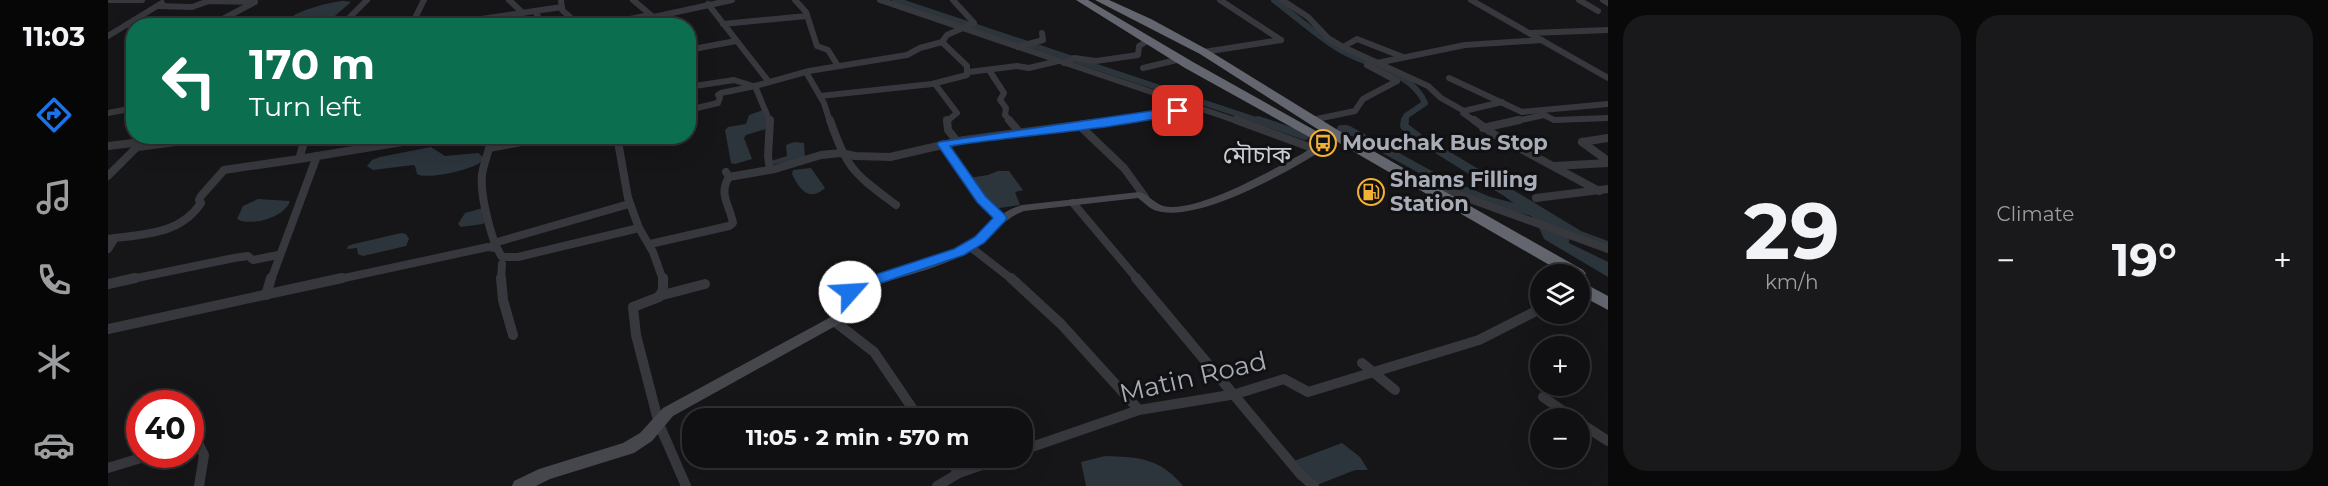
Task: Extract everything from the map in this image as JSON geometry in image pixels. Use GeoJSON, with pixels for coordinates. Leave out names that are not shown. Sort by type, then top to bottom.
{"type":"FeatureCollection","features":[{"type":"Feature","properties":{"kind":"highway"},"geometry":{"type":"LineString","coordinates":[[1082,0],[1182,60],[1540,264]]}},
{"type":"Feature","properties":{"kind":"highway"},"geometry":{"type":"LineString","coordinates":[[1100,0],[1204,52],[1401,174],[1559,264]]}},
{"type":"Feature","properties":{"kind":"highway"},"geometry":{"type":"LineString","coordinates":[[1151,41],[1176,43],[1176,36]]}},
{"type":"Feature","properties":{"kind":"highway"},"geometry":{"type":"LineString","coordinates":[[1182,60],[1193,55],[1220,62]]}},
{"type":"Feature","properties":{"kind":"highway"},"geometry":{"type":"LineString","coordinates":[[1590,282],[1608,292]]}},
{"type":"Feature","properties":{"kind":"highway"},"geometry":{"type":"LineString","coordinates":[[1590,293],[1608,304]]}},
{"type":"Feature","properties":{"kind":"street"},"geometry":{"type":"LineString","coordinates":[[108,0],[142,0]]}},
{"type":"Feature","properties":{"kind":"street"},"geometry":{"type":"LineString","coordinates":[[349,18],[368,0]]}},
{"type":"Feature","properties":{"kind":"street"},"geometry":{"type":"LineString","coordinates":[[415,18],[424,0]]}},
{"type":"Feature","properties":{"kind":"street"},"geometry":{"type":"LineString","coordinates":[[509,0],[523,13]]}},
{"type":"Feature","properties":{"kind":"street"},"geometry":{"type":"LineString","coordinates":[[633,0],[651,18]]}},
{"type":"Feature","properties":{"kind":"street"},"geometry":{"type":"LineString","coordinates":[[659,18],[687,9],[732,0]]}},
{"type":"Feature","properties":{"kind":"street"},"geometry":{"type":"LineString","coordinates":[[795,0],[807,16],[817,46],[828,50],[837,66]]}},
{"type":"Feature","properties":{"kind":"street"},"geometry":{"type":"LineString","coordinates":[[880,0],[1066,60],[1315,149]]}},
{"type":"Feature","properties":{"kind":"street"},"geometry":{"type":"LineString","coordinates":[[696,108],[718,103],[720,97],[718,95],[721,93],[806,72],[907,55],[920,48],[942,42],[947,35],[974,23],[953,0]]}},
{"type":"Feature","properties":{"kind":"street"},"geometry":{"type":"LineString","coordinates":[[1204,52],[1281,40],[1220,0]]}},
{"type":"Feature","properties":{"kind":"street"},"geometry":{"type":"LineString","coordinates":[[1282,0],[1308,16],[1328,38],[1428,86],[1441,98],[1464,111],[1502,102]]}},
{"type":"Feature","properties":{"kind":"street"},"geometry":{"type":"LineString","coordinates":[[1471,0],[1608,78]]}},
{"type":"Feature","properties":{"kind":"street"},"geometry":{"type":"LineString","coordinates":[[1579,0],[1598,11]]}},
{"type":"Feature","properties":{"kind":"street"},"geometry":{"type":"LineString","coordinates":[[1603,0],[1608,3]]}},
{"type":"Feature","properties":{"kind":"street"},"geometry":{"type":"LineString","coordinates":[[137,18],[163,2],[192,7],[205,1],[257,1]]}},
{"type":"Feature","properties":{"kind":"street"},"geometry":{"type":"LineString","coordinates":[[225,18],[257,1]]}},
{"type":"Feature","properties":{"kind":"street"},"geometry":{"type":"LineString","coordinates":[[680,2],[687,9]]}},
{"type":"Feature","properties":{"kind":"street"},"geometry":{"type":"LineString","coordinates":[[490,18],[535,11],[561,4],[570,18]]}},
{"type":"Feature","properties":{"kind":"street"},"geometry":{"type":"LineString","coordinates":[[708,4],[769,82]]}},
{"type":"Feature","properties":{"kind":"street"},"geometry":{"type":"LineString","coordinates":[[535,11],[539,18]]}},
{"type":"Feature","properties":{"kind":"street"},"geometry":{"type":"LineString","coordinates":[[723,24],[807,16]]}},
{"type":"Feature","properties":{"kind":"street"},"geometry":{"type":"LineString","coordinates":[[108,36],[126,25]]}},
{"type":"Feature","properties":{"kind":"street"},"geometry":{"type":"LineString","coordinates":[[1529,33],[1608,30]]}},
{"type":"Feature","properties":{"kind":"street"},"geometry":{"type":"LineString","coordinates":[[1022,46],[1043,40],[1042,33]]}},
{"type":"Feature","properties":{"kind":"street"},"geometry":{"type":"LineString","coordinates":[[1343,46],[1358,39],[1403,57]]}},
{"type":"Feature","properties":{"kind":"street"},"geometry":{"type":"LineString","coordinates":[[1312,120],[1355,111],[1363,99],[1397,81],[1367,65],[1466,45],[1542,40]]}},
{"type":"Feature","properties":{"kind":"street"},"geometry":{"type":"LineString","coordinates":[[696,48],[736,41]]}},
{"type":"Feature","properties":{"kind":"street"},"geometry":{"type":"LineString","coordinates":[[820,96],[935,84],[963,77],[969,72],[1017,66],[1029,68],[1066,60],[1096,61],[1134,56],[1138,55],[1139,46],[1151,41]]}},
{"type":"Feature","properties":{"kind":"street"},"geometry":{"type":"LineString","coordinates":[[942,42],[967,66],[969,72]]}},
{"type":"Feature","properties":{"kind":"street"},"geometry":{"type":"LineString","coordinates":[[1143,68],[1182,60]]}},
{"type":"Feature","properties":{"kind":"street"},"geometry":{"type":"LineString","coordinates":[[989,70],[1004,93],[1000,100],[1006,108],[1005,115],[1020,133]]}},
{"type":"Feature","properties":{"kind":"street"},"geometry":{"type":"LineString","coordinates":[[806,72],[820,96],[841,153],[856,175],[896,205]]}},
{"type":"Feature","properties":{"kind":"street"},"geometry":{"type":"LineString","coordinates":[[1449,78],[1522,112],[1608,104]]}},
{"type":"Feature","properties":{"kind":"street"},"geometry":{"type":"LineString","coordinates":[[696,86],[734,80],[755,86]]}},
{"type":"Feature","properties":{"kind":"street"},"geometry":{"type":"LineString","coordinates":[[935,84],[957,112],[946,121],[957,138]]}},
{"type":"Feature","properties":{"kind":"street"},"geometry":{"type":"LineString","coordinates":[[755,86],[771,123],[768,156],[770,170]]}},
{"type":"Feature","properties":{"kind":"street"},"geometry":{"type":"LineString","coordinates":[[650,244],[729,226],[733,223],[723,199],[723,188],[731,174],[770,170],[810,157],[841,153],[855,156],[890,157],[957,138],[1080,126],[1199,108]]}},
{"type":"Feature","properties":{"kind":"street"},"geometry":{"type":"LineString","coordinates":[[108,113],[126,110]]}},
{"type":"Feature","properties":{"kind":"street"},"geometry":{"type":"LineString","coordinates":[[1464,111],[1463,114],[1483,128],[1603,190]]}},
{"type":"Feature","properties":{"kind":"street"},"geometry":{"type":"LineString","coordinates":[[1483,128],[1544,115],[1554,120],[1608,118]]}},
{"type":"Feature","properties":{"kind":"street"},"geometry":{"type":"LineString","coordinates":[[1080,126],[1135,180],[1154,207],[1163,209],[1198,207],[1241,190],[1255,181],[1298,162],[1328,142]]}},
{"type":"Feature","properties":{"kind":"street"},"geometry":{"type":"LineString","coordinates":[[1608,138],[1582,142],[1608,162]]}},
{"type":"Feature","properties":{"kind":"street"},"geometry":{"type":"LineString","coordinates":[[108,146],[126,142]]}},
{"type":"Feature","properties":{"kind":"street"},"geometry":{"type":"LineString","coordinates":[[941,142],[981,200],[1000,218]]}},
{"type":"Feature","properties":{"kind":"street"},"geometry":{"type":"LineString","coordinates":[[108,176],[137,144]]}},
{"type":"Feature","properties":{"kind":"street"},"geometry":{"type":"LineString","coordinates":[[139,144],[138,147],[161,144]]}},
{"type":"Feature","properties":{"kind":"street"},"geometry":{"type":"LineString","coordinates":[[299,159],[304,144]]}},
{"type":"Feature","properties":{"kind":"street"},"geometry":{"type":"LineString","coordinates":[[108,249],[111,238],[173,228],[188,221],[200,206],[201,196],[225,170],[390,144]]}},
{"type":"Feature","properties":{"kind":"street"},"geometry":{"type":"LineString","coordinates":[[490,144],[482,174],[482,188],[494,246],[499,255],[507,258],[639,228]]}},
{"type":"Feature","properties":{"kind":"street"},"geometry":{"type":"LineString","coordinates":[[618,144],[629,204],[639,228],[659,263],[663,281],[660,296]]}},
{"type":"Feature","properties":{"kind":"street"},"geometry":{"type":"LineString","coordinates":[[266,295],[278,255],[317,156]]}},
{"type":"Feature","properties":{"kind":"street"},"geometry":{"type":"LineString","coordinates":[[1554,166],[1608,162]]}},
{"type":"Feature","properties":{"kind":"street"},"geometry":{"type":"LineString","coordinates":[[1401,174],[1608,249]]}},
{"type":"Feature","properties":{"kind":"street"},"geometry":{"type":"LineString","coordinates":[[1536,198],[1603,190]]}},
{"type":"Feature","properties":{"kind":"street"},"geometry":{"type":"LineString","coordinates":[[520,486],[545,474],[628,448],[646,437],[677,406],[834,321],[850,305],[852,289],[959,252],[988,233],[1008,212],[1022,208],[1125,196],[1145,197]]}},
{"type":"Feature","properties":{"kind":"street"},"geometry":{"type":"LineString","coordinates":[[1073,203],[1236,394],[1301,475],[1314,486]]}},
{"type":"Feature","properties":{"kind":"street"},"geometry":{"type":"LineString","coordinates":[[108,329],[494,246],[629,204]]}},
{"type":"Feature","properties":{"kind":"street"},"geometry":{"type":"LineString","coordinates":[[969,246],[1002,270],[1061,324],[1139,410]]}},
{"type":"Feature","properties":{"kind":"street"},"geometry":{"type":"LineString","coordinates":[[108,284],[234,258],[248,256],[253,260],[278,255]]}},
{"type":"Feature","properties":{"kind":"street"},"geometry":{"type":"LineString","coordinates":[[502,264],[499,285],[501,300],[513,335]]}},
{"type":"Feature","properties":{"kind":"street"},"geometry":{"type":"LineString","coordinates":[[686,486],[661,420],[632,310],[635,305],[660,296],[705,284]]}},
{"type":"Feature","properties":{"kind":"street","name":"Matin Road"},"geometry":{"type":"LineString","coordinates":[[1033,447],[1139,410],[1236,394],[1284,379],[1308,392],[1366,367],[1479,340],[1530,314]]}},
{"type":"Feature","properties":{"kind":"street"},"geometry":{"type":"LineString","coordinates":[[834,321],[874,352],[912,408]]}},
{"type":"Feature","properties":{"kind":"street"},"geometry":{"type":"LineString","coordinates":[[1366,367],[1395,390]]}},
{"type":"Feature","properties":{"kind":"street"},"geometry":{"type":"LineString","coordinates":[[1543,397],[1559,408]]}},
{"type":"Feature","properties":{"kind":"street"},"geometry":{"type":"LineString","coordinates":[[1590,429],[1608,441]]}},
{"type":"Feature","properties":{"kind":"street"},"geometry":{"type":"LineString","coordinates":[[108,468],[126,463]]}},
{"type":"Feature","properties":{"kind":"street"},"geometry":{"type":"LineString","coordinates":[[199,486],[202,468]]}},
{"type":"Feature","properties":{"kind":"street"},"geometry":{"type":"LineString","coordinates":[[955,468],[959,473]]}},
{"type":"Feature","properties":{"kind":"street"},"geometry":{"type":"LineString","coordinates":[[937,486],[959,473],[973,468]]}},
{"type":"Feature","properties":{"kind":"shaded area"},"geometry":{"type":"Polygon","coordinates":[[[351,2],[333,18],[291,18],[300,12],[332,3],[351,2]]]}},
{"type":"Feature","properties":{"kind":"shaded area"},"geometry":{"type":"Polygon","coordinates":[[[763,110],[767,123],[766,129],[746,135],[744,138],[752,159],[731,163],[725,130],[728,127],[746,124],[749,115],[763,110]]]}},
{"type":"Feature","properties":{"kind":"shaded area"},"geometry":{"type":"Polygon","coordinates":[[[1422,135],[1581,231],[1608,241],[1608,246],[1569,231],[1569,243],[1608,262],[1608,277],[1590,266],[1590,264],[1586,264],[1544,239],[1535,219],[1504,196],[1416,141],[1422,135]]]}},
{"type":"Feature","properties":{"kind":"shaded area"},"geometry":{"type":"Polygon","coordinates":[[[794,142],[804,143],[805,158],[772,165],[771,161],[787,156],[786,145],[794,142]]]}},
{"type":"Feature","properties":{"kind":"shaded area"},"geometry":{"type":"Polygon","coordinates":[[[431,147],[445,156],[478,153],[482,156],[482,161],[460,171],[430,176],[417,174],[413,165],[373,170],[367,166],[372,160],[380,157],[431,147]]]}},
{"type":"Feature","properties":{"kind":"shaded area"},"geometry":{"type":"Polygon","coordinates":[[[811,168],[825,188],[814,194],[801,189],[792,174],[793,170],[811,168]]]}},
{"type":"Feature","properties":{"kind":"shaded area"},"geometry":{"type":"Polygon","coordinates":[[[998,171],[1009,171],[1023,190],[1015,192],[1020,205],[993,209],[982,200],[969,178],[998,171]]]}},
{"type":"Feature","properties":{"kind":"shaded area"},"geometry":{"type":"Polygon","coordinates":[[[258,199],[290,201],[282,212],[267,219],[251,222],[237,219],[243,206],[258,199]]]}},
{"type":"Feature","properties":{"kind":"shaded area"},"geometry":{"type":"Polygon","coordinates":[[[483,208],[485,221],[483,224],[461,227],[458,224],[465,213],[483,208]]]}},
{"type":"Feature","properties":{"kind":"shaded area"},"geometry":{"type":"Polygon","coordinates":[[[401,233],[406,234],[409,239],[406,246],[363,256],[358,254],[357,248],[347,249],[348,246],[354,244],[401,233]]]}},
{"type":"Feature","properties":{"kind":"shaded area"},"geometry":{"type":"Polygon","coordinates":[[[1342,443],[1360,457],[1368,470],[1355,470],[1317,485],[1294,461],[1342,443]]]}},
{"type":"Feature","properties":{"kind":"shaded area"},"geometry":{"type":"Polygon","coordinates":[[[1105,456],[1128,457],[1157,464],[1183,486],[1086,486],[1081,462],[1105,456]]]}},
{"type":"Feature","properties":{"kind":"waterway"},"geometry":{"type":"LineString","coordinates":[[895,0],[1262,122]]}},
{"type":"Feature","properties":{"kind":"waterway"},"geometry":{"type":"LineString","coordinates":[[1274,0],[1337,48],[1409,83],[1425,103],[1406,116],[1405,122]]}},
{"type":"Feature","properties":{"kind":"waterway"},"geometry":{"type":"LineString","coordinates":[[1258,120],[1305,136]]}},
{"type":"Feature","properties":{"kind":"waterway"},"geometry":{"type":"LineString","coordinates":[[1405,120],[1404,126],[1426,143]]}},
{"type":"Feature","properties":{"kind":"waterway"},"geometry":{"type":"LineString","coordinates":[[1341,129],[1347,129],[1440,180],[1487,200],[1532,212]]}},
{"type":"Feature","properties":{"kind":"place","name":"Mouchak Bus Stop"},"geometry":{"type":"Point","coordinates":[1323,143]}},
{"type":"Feature","properties":{"kind":"place","name":"Shams Filling Station"},"geometry":{"type":"Point","coordinates":[1371,192]}},
{"type":"Feature","properties":{"kind":"district","name":"মৌচাক"},"geometry":{"type":"Point","coordinates":[1257,155]}},
{"type":"Feature","properties":{"kind":"route"},"geometry":{"type":"LineString","coordinates":[[850,292],[867,283],[959,252],[980,240],[1000,218],[981,200],[943,144],[1178,111]]}}]}
